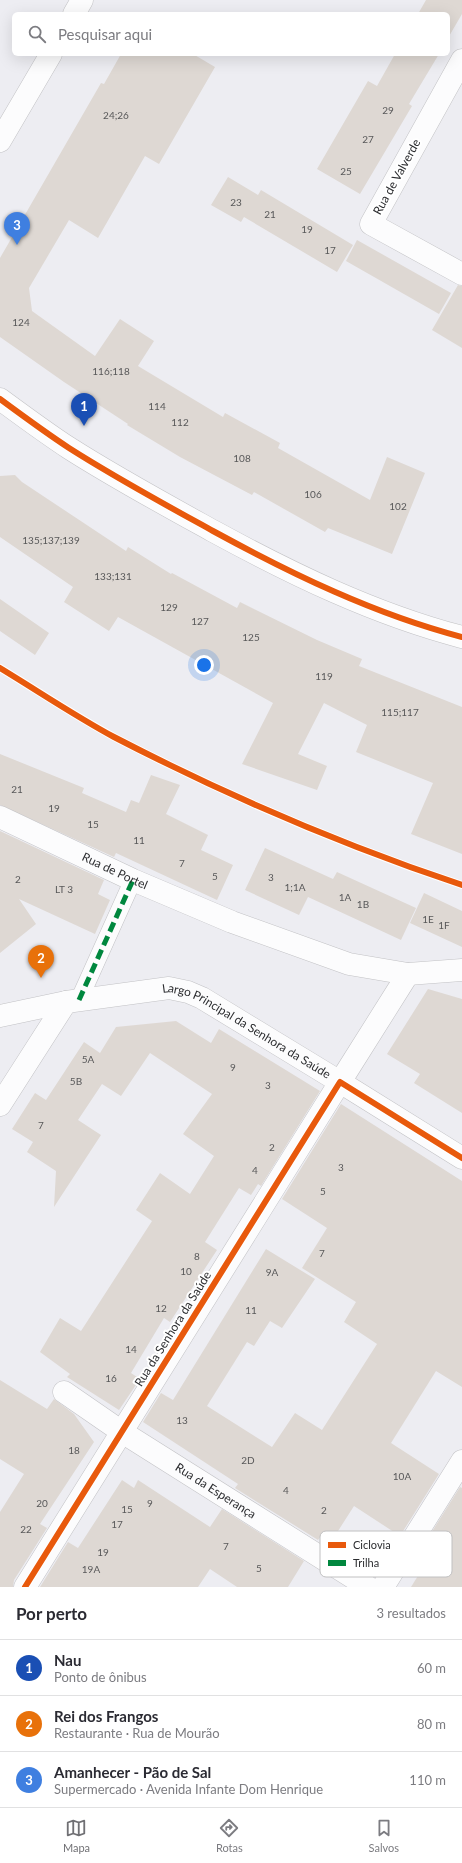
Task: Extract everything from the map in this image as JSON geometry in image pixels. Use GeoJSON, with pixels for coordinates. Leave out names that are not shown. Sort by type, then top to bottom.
{"type":"FeatureCollection","features":[{"type":"Feature","properties":{"kind":"street"},"geometry":{"type":"LineString","coordinates":[[75,12],[82,0]]}},
{"type":"Feature","properties":{"kind":"street"},"geometry":{"type":"LineString","coordinates":[[0,141],[50,56]]}},
{"type":"Feature","properties":{"kind":"street","name":"Rua de Valverde"},"geometry":{"type":"LineString","coordinates":[[462,60],[371,224],[462,274]]}},
{"type":"Feature","properties":{"kind":"street"},"geometry":{"type":"LineString","coordinates":[[0,400],[68,447],[132,486],[264,559],[350,599],[434,630],[462,637]]}},
{"type":"Feature","properties":{"kind":"street","name":"Rua de Portel"},"geometry":{"type":"LineString","coordinates":[[0,817],[133,880],[232,922],[349,964],[408,974]]}},
{"type":"Feature","properties":{"kind":"street"},"geometry":{"type":"LineString","coordinates":[[0,1105],[73,1001],[133,880]]}},
{"type":"Feature","properties":{"kind":"street"},"geometry":{"type":"LineString","coordinates":[[408,974],[462,970]]}},
{"type":"Feature","properties":{"kind":"street","name":"Largo Principal da Senhora da Saúde"},"geometry":{"type":"LineString","coordinates":[[0,1016],[73,1001],[168,988],[188,992],[202,998],[340,1082],[408,974]]}},
{"type":"Feature","properties":{"kind":"street"},"geometry":{"type":"LineString","coordinates":[[340,1082],[462,1158]]}},
{"type":"Feature","properties":{"kind":"street","name":"Rua da Senhora da Saúde"},"geometry":{"type":"LineString","coordinates":[[25,1587],[340,1082]]}},
{"type":"Feature","properties":{"kind":"street","name":"Rua da Esperança"},"geometry":{"type":"LineString","coordinates":[[64,1392],[122,1432],[320,1557]]}},
{"type":"Feature","properties":{"kind":"street"},"geometry":{"type":"LineString","coordinates":[[418,1531],[462,1461]]}},
{"type":"Feature","properties":{"kind":"street","name":"Rua da Esperança"},"geometry":{"type":"LineString","coordinates":[[352,1577],[368,1587]]}},
{"type":"Feature","properties":{"kind":"street"},"geometry":{"type":"LineString","coordinates":[[383,1587],[389,1577]]}},
{"type":"Feature","properties":{"kind":"building"},"geometry":{"type":"Polygon","coordinates":[[[426,0],[462,0],[462,14],[450,35],[450,12],[419,12],[426,0]]]}},
{"type":"Feature","properties":{"kind":"building"},"geometry":{"type":"Polygon","coordinates":[[[120,56],[196,56],[215,67],[159,164],[145,156],[98,238],[69,220],[29,288],[32,311],[95,356],[120,319],[154,341],[138,366],[223,417],[225,413],[280,443],[278,448],[370,500],[387,457],[425,473],[392,554],[328,528],[325,532],[254,492],[252,495],[180,457],[127,425],[128,424],[64,382],[0,337],[0,258],[101,83],[104,84],[120,56]]]}},
{"type":"Feature","properties":{"kind":"building"},"geometry":{"type":"Polygon","coordinates":[[[394,56],[438,56],[409,104],[412,106],[360,194],[317,169],[368,81],[377,86],[394,56]]]}},
{"type":"Feature","properties":{"kind":"building"},"geometry":{"type":"Polygon","coordinates":[[[228,177],[258,195],[261,190],[353,245],[337,272],[244,217],[241,222],[211,205],[228,177]]]}},
{"type":"Feature","properties":{"kind":"building"},"geometry":{"type":"Polygon","coordinates":[[[357,240],[451,293],[439,314],[346,261],[357,240]]]}},
{"type":"Feature","properties":{"kind":"building"},"geometry":{"type":"Polygon","coordinates":[[[458,285],[462,286],[462,348],[432,330],[458,285]]]}},
{"type":"Feature","properties":{"kind":"building"},"geometry":{"type":"Polygon","coordinates":[[[15,475],[22,482],[126,551],[128,547],[171,574],[172,573],[237,608],[240,602],[317,640],[362,659],[359,666],[462,707],[462,854],[411,834],[433,783],[356,752],[367,725],[324,703],[298,754],[327,766],[317,790],[242,764],[273,703],[118,617],[109,631],[64,602],[73,587],[0,537],[0,476],[15,475]]]}},
{"type":"Feature","properties":{"kind":"building"},"geometry":{"type":"Polygon","coordinates":[[[0,599],[49,633],[35,655],[0,631],[0,599]]]}},
{"type":"Feature","properties":{"kind":"building"},"geometry":{"type":"Polygon","coordinates":[[[0,754],[84,788],[82,793],[126,812],[131,800],[139,803],[151,775],[180,785],[166,814],[208,835],[201,850],[233,865],[217,900],[116,853],[114,857],[0,805],[0,754]]]}},
{"type":"Feature","properties":{"kind":"building"},"geometry":{"type":"Polygon","coordinates":[[[0,831],[104,880],[98,894],[110,900],[95,934],[19,899],[36,924],[0,953],[0,831]]]}},
{"type":"Feature","properties":{"kind":"building"},"geometry":{"type":"Polygon","coordinates":[[[265,848],[333,879],[337,872],[416,908],[401,940],[308,897],[299,915],[245,890],[265,848]]]}},
{"type":"Feature","properties":{"kind":"building"},"geometry":{"type":"Polygon","coordinates":[[[424,893],[462,911],[462,947],[410,923],[424,893]]]}},
{"type":"Feature","properties":{"kind":"building"},"geometry":{"type":"Polygon","coordinates":[[[428,989],[462,999],[462,1113],[414,1083],[420,1074],[387,1054],[428,989]]]}},
{"type":"Feature","properties":{"kind":"building"},"geometry":{"type":"Polygon","coordinates":[[[176,1021],[211,1043],[219,1029],[320,1091],[261,1186],[258,1184],[251,1195],[239,1188],[205,1242],[217,1250],[170,1322],[164,1318],[131,1373],[140,1379],[119,1410],[67,1377],[70,1374],[40,1352],[60,1318],[81,1331],[152,1221],[136,1210],[160,1173],[190,1194],[214,1156],[183,1134],[212,1094],[150,1053],[121,1096],[102,1084],[78,1120],[101,1135],[54,1207],[56,1171],[27,1152],[33,1142],[12,1129],[35,1093],[46,1100],[84,1042],[100,1053],[116,1027],[176,1021]]]}},
{"type":"Feature","properties":{"kind":"building"},"geometry":{"type":"Polygon","coordinates":[[[341,1104],[462,1181],[462,1387],[436,1371],[391,1443],[439,1474],[403,1531],[392,1531],[354,1506],[338,1531],[320,1531],[320,1537],[318,1540],[235,1488],[238,1484],[143,1422],[161,1393],[173,1400],[266,1249],[315,1279],[282,1328],[270,1321],[254,1346],[247,1342],[207,1406],[272,1447],[295,1413],[322,1430],[377,1344],[344,1322],[356,1302],[302,1268],[327,1228],[282,1199],[341,1104]]]}},
{"type":"Feature","properties":{"kind":"building"},"geometry":{"type":"Polygon","coordinates":[[[0,1380],[47,1409],[54,1399],[74,1414],[94,1442],[40,1524],[47,1528],[14,1580],[13,1587],[0,1587],[0,1512],[24,1474],[0,1459],[0,1380]]]}},
{"type":"Feature","properties":{"kind":"building"},"geometry":{"type":"Polygon","coordinates":[[[122,1480],[134,1488],[138,1480],[210,1527],[222,1509],[304,1561],[288,1587],[237,1587],[210,1569],[198,1587],[40,1587],[68,1542],[78,1548],[122,1480]]]}},
{"type":"Feature","properties":{"kind":"building"},"geometry":{"type":"Polygon","coordinates":[[[460,1487],[462,1488],[462,1587],[411,1587],[417,1577],[452,1577],[452,1531],[432,1531],[460,1487]]]}},
{"type":"Feature","properties":{"kind":"marked path"},"geometry":{"type":"LineString","coordinates":[[79,1000],[133,880]]}},
{"type":"Feature","properties":{"kind":"cycle path"},"geometry":{"type":"LineString","coordinates":[[0,399],[60,442],[104,470],[213,531],[273,562],[334,592],[365,605],[429,628],[462,637]]}},
{"type":"Feature","properties":{"kind":"cycle path"},"geometry":{"type":"LineString","coordinates":[[0,668],[99,729],[199,779],[329,836],[417,870],[462,885]]}},
{"type":"Feature","properties":{"kind":"cycle path"},"geometry":{"type":"LineString","coordinates":[[25,1587],[340,1082],[462,1158]]}},
{"type":"Feature","properties":{"kind":"place","name":"Amanhecer - Pão de Sal"},"geometry":{"type":"Point","coordinates":[17,245]}},
{"type":"Feature","properties":{"kind":"place","name":"Nau"},"geometry":{"type":"Point","coordinates":[84,426]}},
{"type":"Feature","properties":{"kind":"place","name":"Rei dos Frangos"},"geometry":{"type":"Point","coordinates":[41,978]}}]}
